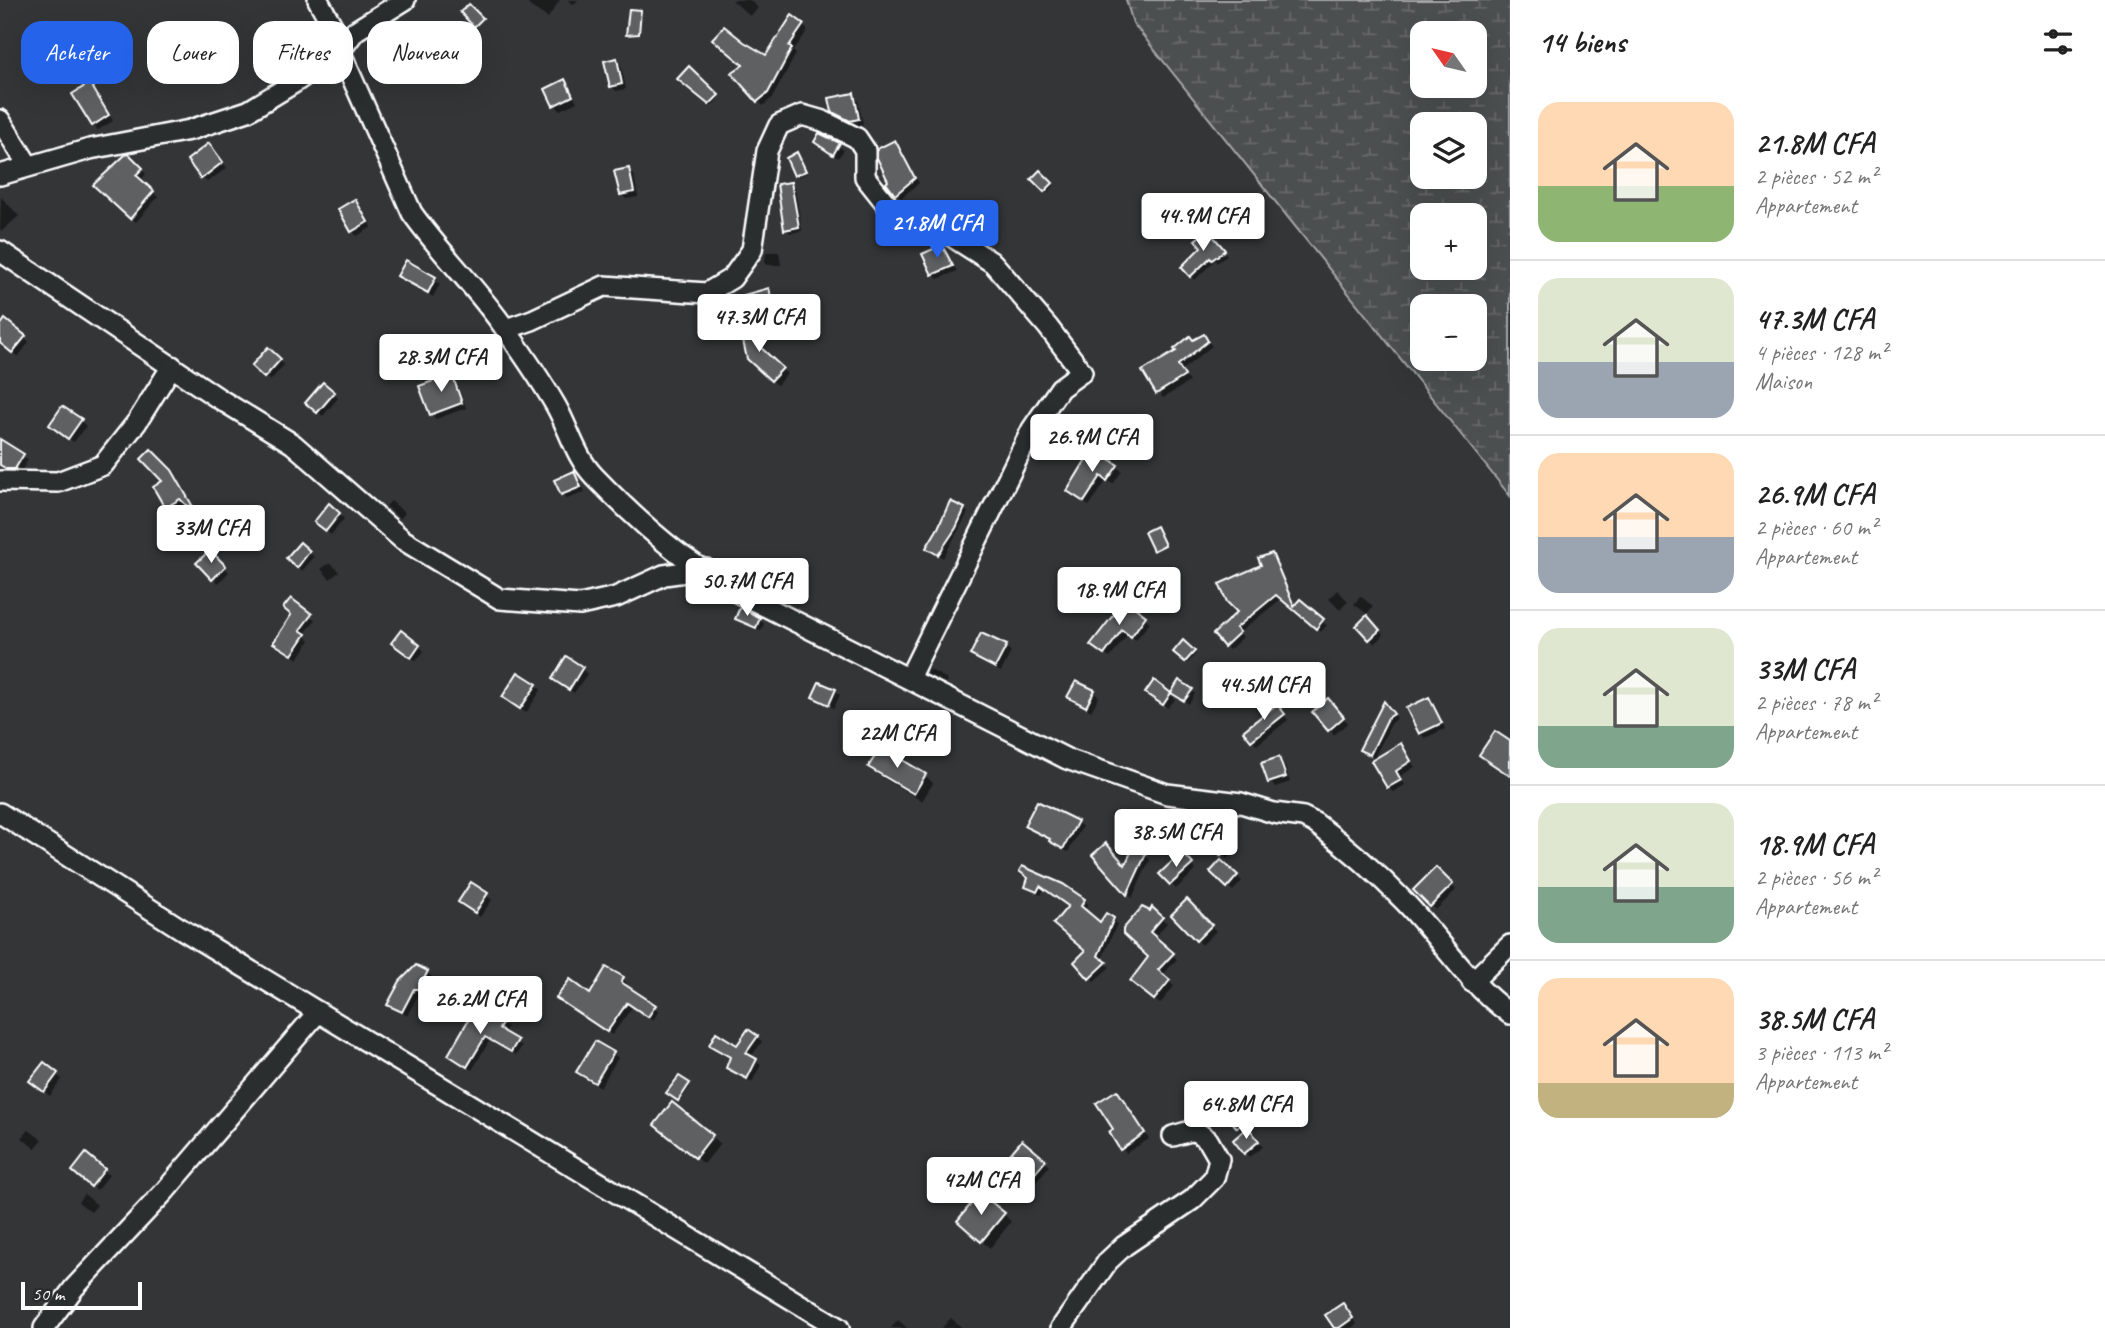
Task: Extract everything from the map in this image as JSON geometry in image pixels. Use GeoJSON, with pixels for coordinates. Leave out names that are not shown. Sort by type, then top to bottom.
{"type":"FeatureCollection","features":[{"type":"Feature","properties":{"kind":"street"},"geometry":{"type":"LineString","coordinates":[[318,0],[330,21]]}},
{"type":"Feature","properties":{"kind":"street"},"geometry":{"type":"LineString","coordinates":[[353,34],[405,0]]}},
{"type":"Feature","properties":{"kind":"street"},"geometry":{"type":"LineString","coordinates":[[353,80],[412,213],[429,237],[470,281],[506,329],[557,407],[575,450],[592,474],[648,528],[680,554],[706,569],[729,588],[1067,759],[1167,794],[1241,803],[1274,813],[1303,817],[1315,823],[1403,900],[1472,982],[1510,1014]]}},
{"type":"Feature","properties":{"kind":"street"},"geometry":{"type":"LineString","coordinates":[[0,175],[90,149],[190,130],[248,111],[292,84]]}},
{"type":"Feature","properties":{"kind":"street"},"geometry":{"type":"LineString","coordinates":[[506,329],[532,320],[604,286],[707,293],[732,278],[752,250],[767,151],[779,125],[802,115],[823,121],[857,138],[865,150],[866,177],[892,211],[909,220],[937,227],[993,262],[1082,372],[1060,388],[1032,429],[909,678]]}},
{"type":"Feature","properties":{"kind":"street"},"geometry":{"type":"LineString","coordinates":[[0,120],[28,165]]}},
{"type":"Feature","properties":{"kind":"street"},"geometry":{"type":"LineString","coordinates":[[3,260],[293,443],[403,540],[500,600],[580,605],[616,597],[664,575],[706,569]]}},
{"type":"Feature","properties":{"kind":"street"},"geometry":{"type":"LineString","coordinates":[[0,481],[58,482],[103,465],[137,422],[172,366]]}},
{"type":"Feature","properties":{"kind":"street"},"geometry":{"type":"LineString","coordinates":[[0,813],[71,860],[318,1012],[839,1328]]}},
{"type":"Feature","properties":{"kind":"street"},"geometry":{"type":"LineString","coordinates":[[1472,982],[1510,945]]}},
{"type":"Feature","properties":{"kind":"street"},"geometry":{"type":"LineString","coordinates":[[44,1328],[74,1288],[165,1191],[318,1012]]}},
{"type":"Feature","properties":{"kind":"street"},"geometry":{"type":"LineString","coordinates":[[1061,1328],[1116,1254],[1192,1200],[1214,1178],[1219,1159],[1208,1140],[1194,1130],[1173,1136]]}},
{"type":"Feature","properties":{"kind":"green space"},"geometry":{"type":"Polygon","coordinates":[[[1126,0],[1510,0],[1510,496],[1410,371],[1487,371],[1487,294],[1410,294],[1410,371],[1133,23],[1126,0]]]}},
{"type":"Feature","properties":{"kind":"building"},"geometry":{"type":"Polygon","coordinates":[[[469,4],[483,18],[480,21],[468,21],[460,12],[469,4]]]}},
{"type":"Feature","properties":{"kind":"building"},"geometry":{"type":"Polygon","coordinates":[[[629,9],[641,10],[639,34],[626,35],[629,9]]]}},
{"type":"Feature","properties":{"kind":"building"},"geometry":{"type":"Polygon","coordinates":[[[792,15],[804,24],[789,46],[792,48],[768,93],[757,102],[731,73],[743,65],[712,39],[724,26],[766,55],[792,15]]]}},
{"type":"Feature","properties":{"kind":"building"},"geometry":{"type":"Polygon","coordinates":[[[617,58],[622,84],[610,87],[604,61],[617,58]]]}},
{"type":"Feature","properties":{"kind":"building"},"geometry":{"type":"Polygon","coordinates":[[[689,66],[719,95],[709,105],[677,79],[689,66]]]}},
{"type":"Feature","properties":{"kind":"building"},"geometry":{"type":"Polygon","coordinates":[[[565,79],[573,96],[553,106],[545,89],[565,79]]]}},
{"type":"Feature","properties":{"kind":"building"},"geometry":{"type":"Polygon","coordinates":[[[91,84],[109,115],[92,126],[72,94],[91,84]]]}},
{"type":"Feature","properties":{"kind":"building"},"geometry":{"type":"Polygon","coordinates":[[[854,93],[859,119],[850,121],[832,112],[829,98],[854,93]]]}},
{"type":"Feature","properties":{"kind":"building"},"geometry":{"type":"Polygon","coordinates":[[[819,133],[840,143],[833,155],[814,142],[819,133]]]}},
{"type":"Feature","properties":{"kind":"building"},"geometry":{"type":"Polygon","coordinates":[[[895,140],[915,178],[895,195],[886,183],[888,181],[877,158],[877,149],[895,140]]]}},
{"type":"Feature","properties":{"kind":"building"},"geometry":{"type":"Polygon","coordinates":[[[209,143],[223,162],[201,179],[187,160],[209,143]]]}},
{"type":"Feature","properties":{"kind":"building"},"geometry":{"type":"Polygon","coordinates":[[[797,152],[806,171],[794,176],[786,158],[797,152]]]}},
{"type":"Feature","properties":{"kind":"building"},"geometry":{"type":"Polygon","coordinates":[[[129,154],[143,168],[136,175],[154,191],[130,219],[93,185],[129,154]]]}},
{"type":"Feature","properties":{"kind":"building"},"geometry":{"type":"Polygon","coordinates":[[[629,168],[634,192],[620,195],[614,171],[629,168]]]}},
{"type":"Feature","properties":{"kind":"building"},"geometry":{"type":"Polygon","coordinates":[[[1040,170],[1053,183],[1044,192],[1031,179],[1040,170]]]}},
{"type":"Feature","properties":{"kind":"building"},"geometry":{"type":"Polygon","coordinates":[[[791,182],[799,227],[784,230],[777,184],[791,182]]]}},
{"type":"Feature","properties":{"kind":"building"},"geometry":{"type":"Polygon","coordinates":[[[355,199],[368,222],[351,232],[338,209],[355,199]]]}},
{"type":"Feature","properties":{"kind":"building"},"geometry":{"type":"Polygon","coordinates":[[[1208,230],[1225,250],[1212,260],[1210,258],[1190,277],[1181,267],[1201,247],[1195,240],[1208,230]]]}},
{"type":"Feature","properties":{"kind":"building"},"geometry":{"type":"Polygon","coordinates":[[[942,245],[953,266],[932,275],[922,254],[942,245]]]}},
{"type":"Feature","properties":{"kind":"building"},"geometry":{"type":"Polygon","coordinates":[[[406,260],[436,277],[428,293],[397,276],[406,260]]]}},
{"type":"Feature","properties":{"kind":"building"},"geometry":{"type":"Polygon","coordinates":[[[769,288],[773,306],[749,312],[744,295],[769,288]]]}},
{"type":"Feature","properties":{"kind":"building"},"geometry":{"type":"Polygon","coordinates":[[[5,319],[26,336],[12,353],[0,343],[0,326],[5,319]]]}},
{"type":"Feature","properties":{"kind":"building"},"geometry":{"type":"Polygon","coordinates":[[[753,324],[757,344],[783,368],[771,381],[747,359],[740,327],[753,324]]]}},
{"type":"Feature","properties":{"kind":"building"},"geometry":{"type":"Polygon","coordinates":[[[1204,334],[1208,341],[1178,365],[1185,376],[1156,394],[1142,371],[1176,351],[1174,349],[1190,336],[1193,340],[1204,334]]]}},
{"type":"Feature","properties":{"kind":"building"},"geometry":{"type":"Polygon","coordinates":[[[268,347],[281,359],[264,378],[251,366],[268,347]]]}},
{"type":"Feature","properties":{"kind":"building"},"geometry":{"type":"Polygon","coordinates":[[[452,374],[462,403],[430,415],[419,386],[452,374]]]}},
{"type":"Feature","properties":{"kind":"building"},"geometry":{"type":"Polygon","coordinates":[[[323,382],[335,392],[317,413],[305,403],[323,382]]]}},
{"type":"Feature","properties":{"kind":"building"},"geometry":{"type":"Polygon","coordinates":[[[62,406],[82,419],[68,439],[49,425],[62,406]]]}},
{"type":"Feature","properties":{"kind":"building"},"geometry":{"type":"Polygon","coordinates":[[[0,439],[24,454],[15,469],[0,465],[0,439]]]}},
{"type":"Feature","properties":{"kind":"building"},"geometry":{"type":"Polygon","coordinates":[[[1093,448],[1118,465],[1107,481],[1101,476],[1084,502],[1067,491],[1093,448]]]}},
{"type":"Feature","properties":{"kind":"building"},"geometry":{"type":"Polygon","coordinates":[[[151,449],[172,470],[192,505],[188,507],[180,499],[165,508],[153,487],[162,481],[141,459],[151,449]]]}},
{"type":"Feature","properties":{"kind":"building"},"geometry":{"type":"Polygon","coordinates":[[[574,471],[581,487],[561,495],[554,480],[574,471]]]}},
{"type":"Feature","properties":{"kind":"building"},"geometry":{"type":"Polygon","coordinates":[[[950,501],[965,508],[956,528],[938,555],[926,548],[950,501]]]}},
{"type":"Feature","properties":{"kind":"building"},"geometry":{"type":"Polygon","coordinates":[[[329,503],[340,513],[326,531],[314,522],[329,503]]]}},
{"type":"Feature","properties":{"kind":"building"},"geometry":{"type":"Polygon","coordinates":[[[1156,526],[1165,545],[1153,551],[1144,532],[1156,526]]]}},
{"type":"Feature","properties":{"kind":"building"},"geometry":{"type":"Polygon","coordinates":[[[300,542],[310,551],[297,568],[286,558],[300,542]]]}},
{"type":"Feature","properties":{"kind":"building"},"geometry":{"type":"Polygon","coordinates":[[[210,550],[226,566],[212,580],[196,563],[210,550]]]}},
{"type":"Feature","properties":{"kind":"building"},"geometry":{"type":"Polygon","coordinates":[[[1272,553],[1294,606],[1300,599],[1324,619],[1316,629],[1276,595],[1236,628],[1240,632],[1224,647],[1213,634],[1237,612],[1227,602],[1219,584],[1261,565],[1258,558],[1272,553]]]}},
{"type":"Feature","properties":{"kind":"building"},"geometry":{"type":"Polygon","coordinates":[[[291,598],[312,614],[300,630],[306,634],[292,655],[273,643],[291,615],[283,608],[291,598]]]}},
{"type":"Feature","properties":{"kind":"building"},"geometry":{"type":"Polygon","coordinates":[[[1125,600],[1146,616],[1131,637],[1122,630],[1104,655],[1090,645],[1125,600]]]}},
{"type":"Feature","properties":{"kind":"building"},"geometry":{"type":"Polygon","coordinates":[[[740,607],[760,618],[756,628],[735,619],[740,607]]]}},
{"type":"Feature","properties":{"kind":"building"},"geometry":{"type":"Polygon","coordinates":[[[1367,615],[1380,630],[1369,640],[1356,626],[1367,615]]]}},
{"type":"Feature","properties":{"kind":"building"},"geometry":{"type":"Polygon","coordinates":[[[401,630],[420,645],[411,658],[391,643],[401,630]]]}},
{"type":"Feature","properties":{"kind":"building"},"geometry":{"type":"Polygon","coordinates":[[[981,633],[1007,645],[995,668],[970,655],[981,633]]]}},
{"type":"Feature","properties":{"kind":"building"},"geometry":{"type":"Polygon","coordinates":[[[1183,640],[1195,651],[1185,662],[1173,652],[1183,640]]]}},
{"type":"Feature","properties":{"kind":"building"},"geometry":{"type":"Polygon","coordinates":[[[566,656],[583,667],[569,690],[552,679],[566,656]]]}},
{"type":"Feature","properties":{"kind":"building"},"geometry":{"type":"Polygon","coordinates":[[[518,672],[537,684],[520,709],[502,697],[518,672]]]}},
{"type":"Feature","properties":{"kind":"building"},"geometry":{"type":"Polygon","coordinates":[[[1154,680],[1171,693],[1163,705],[1145,693],[1154,680]]]}},
{"type":"Feature","properties":{"kind":"building"},"geometry":{"type":"Polygon","coordinates":[[[1179,680],[1193,689],[1184,701],[1171,693],[1179,680]]]}},
{"type":"Feature","properties":{"kind":"building"},"geometry":{"type":"Polygon","coordinates":[[[1076,681],[1095,690],[1086,707],[1067,697],[1076,681]]]}},
{"type":"Feature","properties":{"kind":"building"},"geometry":{"type":"Polygon","coordinates":[[[819,682],[836,689],[829,705],[812,697],[819,682]]]}},
{"type":"Feature","properties":{"kind":"building"},"geometry":{"type":"Polygon","coordinates":[[[1429,697],[1442,723],[1419,734],[1406,708],[1429,697]]]}},
{"type":"Feature","properties":{"kind":"building"},"geometry":{"type":"Polygon","coordinates":[[[1328,698],[1344,717],[1328,731],[1312,712],[1328,698]]]}},
{"type":"Feature","properties":{"kind":"building"},"geometry":{"type":"Polygon","coordinates":[[[1384,701],[1394,714],[1388,718],[1370,755],[1359,750],[1384,701]]]}},
{"type":"Feature","properties":{"kind":"building"},"geometry":{"type":"Polygon","coordinates":[[[1277,704],[1285,714],[1251,741],[1243,731],[1277,704]]]}},
{"type":"Feature","properties":{"kind":"building"},"geometry":{"type":"Polygon","coordinates":[[[1495,731],[1510,741],[1510,776],[1479,755],[1495,731]]]}},
{"type":"Feature","properties":{"kind":"building"},"geometry":{"type":"Polygon","coordinates":[[[1401,743],[1411,761],[1396,771],[1401,780],[1387,788],[1371,761],[1401,743]]]}},
{"type":"Feature","properties":{"kind":"building"},"geometry":{"type":"Polygon","coordinates":[[[881,747],[926,774],[914,794],[868,767],[881,747]]]}},
{"type":"Feature","properties":{"kind":"building"},"geometry":{"type":"Polygon","coordinates":[[[1279,757],[1286,777],[1268,783],[1261,763],[1279,757]]]}},
{"type":"Feature","properties":{"kind":"building"},"geometry":{"type":"Polygon","coordinates":[[[1037,801],[1078,821],[1063,849],[1024,826],[1037,801]]]}},
{"type":"Feature","properties":{"kind":"building"},"geometry":{"type":"Polygon","coordinates":[[[1204,811],[1224,813],[1233,819],[1222,837],[1231,846],[1221,856],[1201,835],[1193,843],[1182,831],[1204,811]]]}},
{"type":"Feature","properties":{"kind":"building"},"geometry":{"type":"Polygon","coordinates":[[[1106,843],[1125,865],[1133,848],[1146,854],[1127,895],[1092,855],[1106,843]]]}},
{"type":"Feature","properties":{"kind":"building"},"geometry":{"type":"Polygon","coordinates":[[[1182,852],[1193,864],[1170,885],[1159,874],[1182,852]]]}},
{"type":"Feature","properties":{"kind":"building"},"geometry":{"type":"Polygon","coordinates":[[[1221,860],[1238,875],[1227,888],[1210,872],[1221,860]]]}},
{"type":"Feature","properties":{"kind":"building"},"geometry":{"type":"Polygon","coordinates":[[[1022,866],[1063,884],[1085,899],[1081,906],[1100,922],[1106,913],[1114,918],[1098,956],[1107,962],[1089,979],[1074,962],[1085,951],[1053,924],[1068,906],[1040,886],[1037,892],[1025,887],[1028,878],[1019,871],[1022,866]]]}},
{"type":"Feature","properties":{"kind":"building"},"geometry":{"type":"Polygon","coordinates":[[[1436,867],[1453,884],[1430,907],[1413,890],[1436,867]]]}},
{"type":"Feature","properties":{"kind":"building"},"geometry":{"type":"Polygon","coordinates":[[[471,882],[488,893],[475,913],[458,902],[471,882]]]}},
{"type":"Feature","properties":{"kind":"building"},"geometry":{"type":"Polygon","coordinates":[[[1187,899],[1212,925],[1196,941],[1171,915],[1187,899]]]}},
{"type":"Feature","properties":{"kind":"building"},"geometry":{"type":"Polygon","coordinates":[[[1142,907],[1150,911],[1152,907],[1163,917],[1150,932],[1174,953],[1158,970],[1170,980],[1154,1000],[1130,981],[1148,957],[1123,934],[1123,929],[1142,907]]]}},
{"type":"Feature","properties":{"kind":"building"},"geometry":{"type":"Polygon","coordinates":[[[416,965],[428,971],[419,989],[414,989],[402,1012],[387,1005],[400,981],[416,965]]]}},
{"type":"Feature","properties":{"kind":"building"},"geometry":{"type":"Polygon","coordinates":[[[606,967],[624,977],[621,982],[656,1005],[648,1017],[627,1003],[607,1032],[556,998],[570,979],[590,994],[606,967]]]}},
{"type":"Feature","properties":{"kind":"building"},"geometry":{"type":"Polygon","coordinates":[[[477,1005],[504,1021],[499,1029],[518,1040],[511,1052],[485,1037],[467,1067],[448,1055],[477,1005]]]}},
{"type":"Feature","properties":{"kind":"building"},"geometry":{"type":"Polygon","coordinates":[[[748,1029],[758,1036],[746,1053],[757,1059],[747,1079],[726,1068],[730,1057],[709,1045],[716,1032],[737,1045],[748,1029]]]}},
{"type":"Feature","properties":{"kind":"building"},"geometry":{"type":"Polygon","coordinates":[[[595,1041],[614,1052],[595,1083],[576,1072],[595,1041]]]}},
{"type":"Feature","properties":{"kind":"building"},"geometry":{"type":"Polygon","coordinates":[[[44,1062],[58,1073],[44,1092],[29,1081],[44,1062]]]}},
{"type":"Feature","properties":{"kind":"building"},"geometry":{"type":"Polygon","coordinates":[[[679,1076],[690,1083],[678,1101],[666,1093],[679,1076]]]}},
{"type":"Feature","properties":{"kind":"building"},"geometry":{"type":"Polygon","coordinates":[[[1117,1090],[1145,1133],[1120,1150],[1109,1132],[1113,1129],[1096,1103],[1117,1090]]]}},
{"type":"Feature","properties":{"kind":"building"},"geometry":{"type":"Polygon","coordinates":[[[672,1102],[713,1135],[695,1158],[654,1125],[672,1102]]]}},
{"type":"Feature","properties":{"kind":"building"},"geometry":{"type":"Polygon","coordinates":[[[1240,1105],[1250,1117],[1237,1128],[1227,1116],[1240,1105]]]}},
{"type":"Feature","properties":{"kind":"building"},"geometry":{"type":"Polygon","coordinates":[[[1248,1127],[1259,1141],[1244,1154],[1233,1140],[1248,1127]]]}},
{"type":"Feature","properties":{"kind":"building"},"geometry":{"type":"Polygon","coordinates":[[[1022,1140],[1046,1160],[1029,1180],[1005,1160],[1022,1140]]]}},
{"type":"Feature","properties":{"kind":"building"},"geometry":{"type":"Polygon","coordinates":[[[86,1153],[105,1169],[91,1187],[72,1171],[86,1153]]]}},
{"type":"Feature","properties":{"kind":"building"},"geometry":{"type":"Polygon","coordinates":[[[980,1193],[1005,1213],[981,1242],[957,1221],[980,1193]]]}},
{"type":"Feature","properties":{"kind":"building"},"geometry":{"type":"Polygon","coordinates":[[[1343,1303],[1353,1318],[1339,1328],[1334,1328],[1325,1315],[1343,1303]]]}}]}
